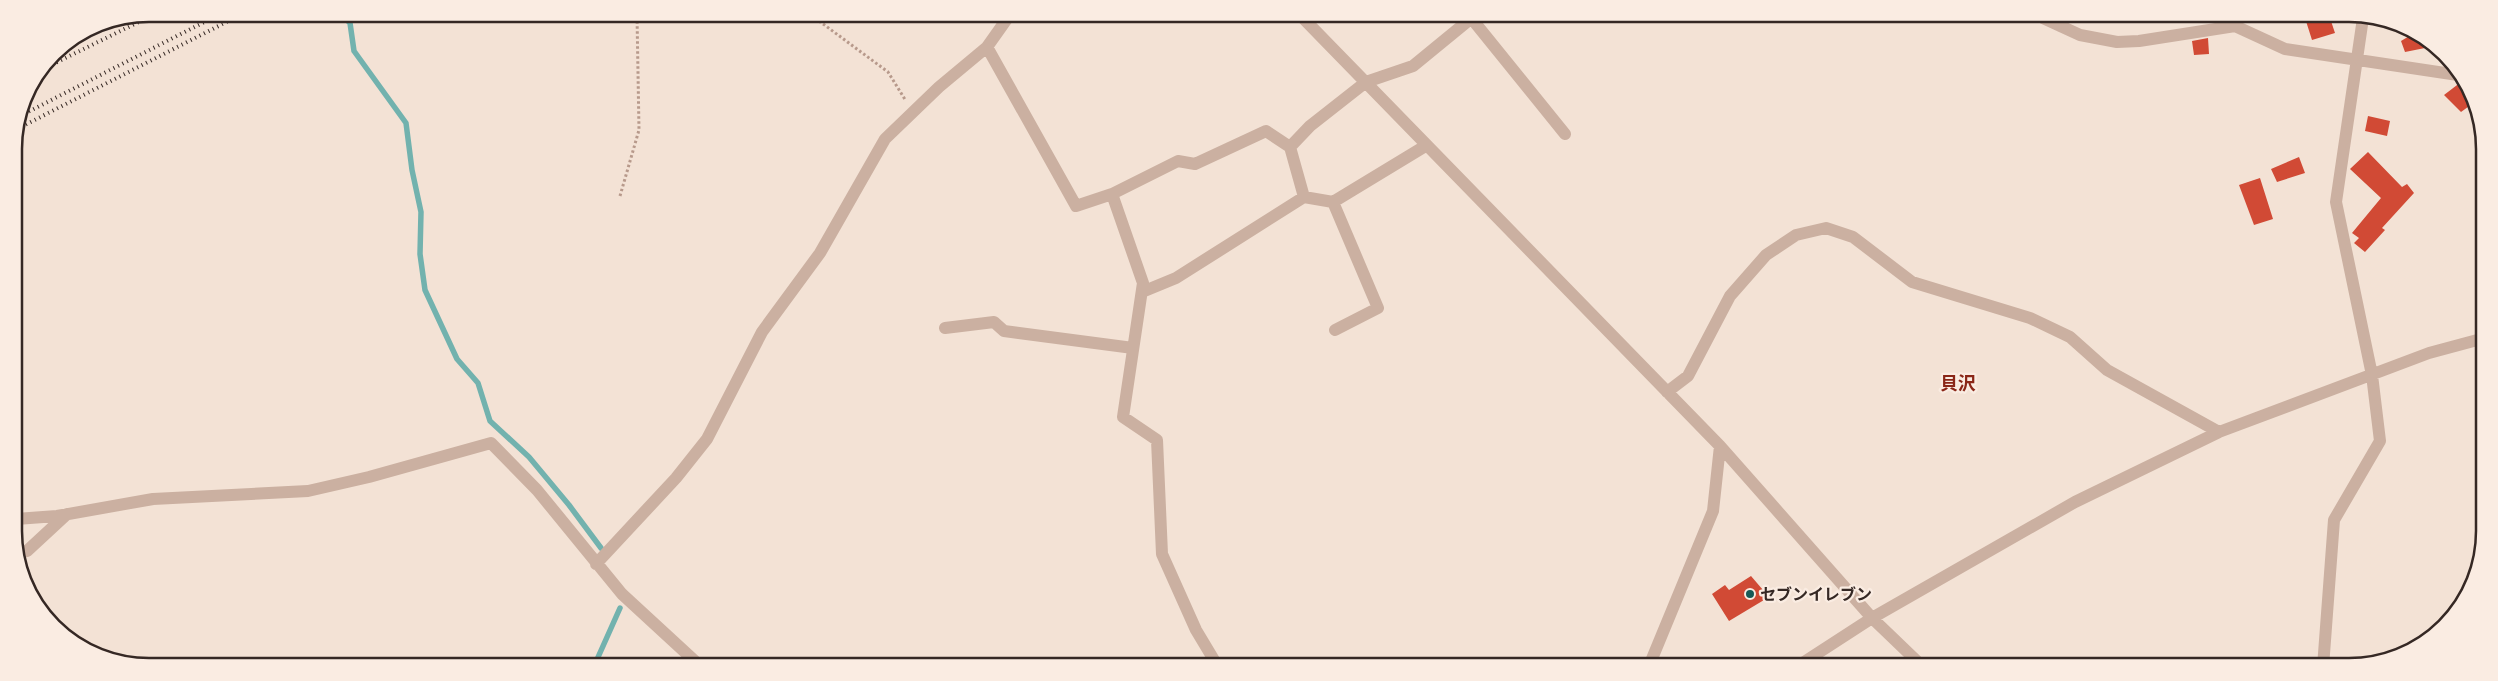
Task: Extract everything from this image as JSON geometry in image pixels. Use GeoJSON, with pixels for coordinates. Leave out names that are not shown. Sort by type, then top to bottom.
{"type":"FeatureCollection","features":[{"type":"Feature","properties":{"kind":"street"},"geometry":{"type":"LineString","coordinates":[[1307,22],[1720,446],[1872,618],[1914,658]]}},
{"type":"Feature","properties":{"kind":"street"},"geometry":{"type":"LineString","coordinates":[[1290,146],[1310,126],[1366,82],[1413,66],[1468,22]]}},
{"type":"Feature","properties":{"kind":"street"},"geometry":{"type":"LineString","coordinates":[[1476,22],[1565,134]]}},
{"type":"Feature","properties":{"kind":"street"},"geometry":{"type":"LineString","coordinates":[[2052,22],[2080,35],[2117,42],[2139,41],[2235,26],[2285,49],[2450,74]]}},
{"type":"Feature","properties":{"kind":"street"},"geometry":{"type":"LineString","coordinates":[[596,564],[676,478],[707,439],[762,332],[820,253],[884,139],[987,47],[1004,23]]}},
{"type":"Feature","properties":{"kind":"street"},"geometry":{"type":"LineString","coordinates":[[2324,658],[2334,520],[2380,441],[2372,375],[2336,202],[2363,24]]}},
{"type":"Feature","properties":{"kind":"street"},"geometry":{"type":"LineString","coordinates":[[987,47],[1076,206],[1112,194],[1178,161],[1195,164],[1266,130],[1290,146],[1304,197]]}},
{"type":"Feature","properties":{"kind":"street"},"geometry":{"type":"LineString","coordinates":[[1142,292],[1176,278],[1304,197],[1333,202],[1427,145]]}},
{"type":"Feature","properties":{"kind":"street"},"geometry":{"type":"LineString","coordinates":[[1112,194],[1143,283],[1123,417],[1157,440],[1162,554],[1196,630],[1213,658]]}},
{"type":"Feature","properties":{"kind":"street"},"geometry":{"type":"LineString","coordinates":[[1333,202],[1378,308],[1335,330]]}},
{"type":"Feature","properties":{"kind":"street"},"geometry":{"type":"LineString","coordinates":[[1667,392],[1688,376],[1730,296],[1766,255],[1796,235],[1826,228],[1854,238],[1912,282],[2030,318],[2070,337],[2107,370],[2219,432]]}},
{"type":"Feature","properties":{"kind":"street"},"geometry":{"type":"LineString","coordinates":[[945,328],[994,322],[1004,331],[1133,348]]}},
{"type":"Feature","properties":{"kind":"street"},"geometry":{"type":"LineString","coordinates":[[1810,658],[1872,618],[2075,502],[2219,432],[2429,353],[2476,340]]}},
{"type":"Feature","properties":{"kind":"street"},"geometry":{"type":"LineString","coordinates":[[22,518],[67,514],[153,499],[308,491],[369,477],[491,443],[537,490],[622,594],[691,658]]}},
{"type":"Feature","properties":{"kind":"street"},"geometry":{"type":"LineString","coordinates":[[1652,658],[1713,511],[1720,446]]}},
{"type":"Feature","properties":{"kind":"street"},"geometry":{"type":"LineString","coordinates":[[24,552],[67,514]]}},
{"type":"Feature","properties":{"kind":"path"},"geometry":{"type":"LineString","coordinates":[[620,196],[639,130],[638,23]]}},
{"type":"Feature","properties":{"kind":"path"},"geometry":{"type":"LineString","coordinates":[[821,23],[888,72],[913,112]]}},
{"type":"Feature","properties":{"kind":"building"},"geometry":{"type":"Polygon","coordinates":[[[2306,22],[2331,22],[2335,33],[2312,40],[2306,22]]]}},
{"type":"Feature","properties":{"kind":"building"},"geometry":{"type":"Polygon","coordinates":[[[2407,37],[2425,48],[2405,52],[2401,41],[2407,37]]]}},
{"type":"Feature","properties":{"kind":"building"},"geometry":{"type":"Polygon","coordinates":[[[2208,38],[2209,54],[2194,55],[2192,41],[2208,38]]]}},
{"type":"Feature","properties":{"kind":"building"},"geometry":{"type":"Polygon","coordinates":[[[2457,85],[2468,107],[2461,112],[2444,95],[2457,85]]]}},
{"type":"Feature","properties":{"kind":"building"},"geometry":{"type":"Polygon","coordinates":[[[2368,116],[2390,121],[2387,136],[2365,131],[2368,116]]]}},
{"type":"Feature","properties":{"kind":"building"},"geometry":{"type":"Polygon","coordinates":[[[2368,152],[2402,187],[2407,184],[2414,193],[2382,228],[2385,230],[2365,252],[2354,243],[2359,238],[2352,233],[2381,198],[2350,169],[2368,152]]]}},
{"type":"Feature","properties":{"kind":"building"},"geometry":{"type":"Polygon","coordinates":[[[2299,157],[2305,173],[2277,182],[2271,169],[2299,157]]]}},
{"type":"Feature","properties":{"kind":"building"},"geometry":{"type":"Polygon","coordinates":[[[2260,178],[2273,219],[2254,225],[2239,185],[2260,178]]]}},
{"type":"Feature","properties":{"kind":"building"},"geometry":{"type":"Polygon","coordinates":[[[1751,576],[1769,597],[1729,621],[1712,594],[1725,585],[1729,590],[1751,576]]]}},
{"type":"Feature","properties":{"kind":"waterway"},"geometry":{"type":"LineString","coordinates":[[350,23],[354,51],[406,123],[412,170],[421,212],[420,254],[425,290],[457,359],[478,383],[490,421],[529,457],[569,505],[601,548]]}},
{"type":"Feature","properties":{"kind":"waterway"},"geometry":{"type":"LineString","coordinates":[[598,658],[620,608]]}},
{"type":"Feature","properties":{"kind":"railway"},"geometry":{"type":"LineString","coordinates":[[29,112],[202,23]]}},
{"type":"Feature","properties":{"kind":"railway"},"geometry":{"type":"LineString","coordinates":[[26,125],[224,23]]}},
{"type":"Feature","properties":{"kind":"railway"},"geometry":{"type":"LineString","coordinates":[[59,61],[135,24]]}},
{"type":"Feature","properties":{"kind":"place","name":"セブンイレブン"},"geometry":{"type":"Point","coordinates":[1750,594]}},
{"type":"Feature","properties":{"kind":"district","name":"貝沢"},"geometry":{"type":"Point","coordinates":[1958,383]}}]}
